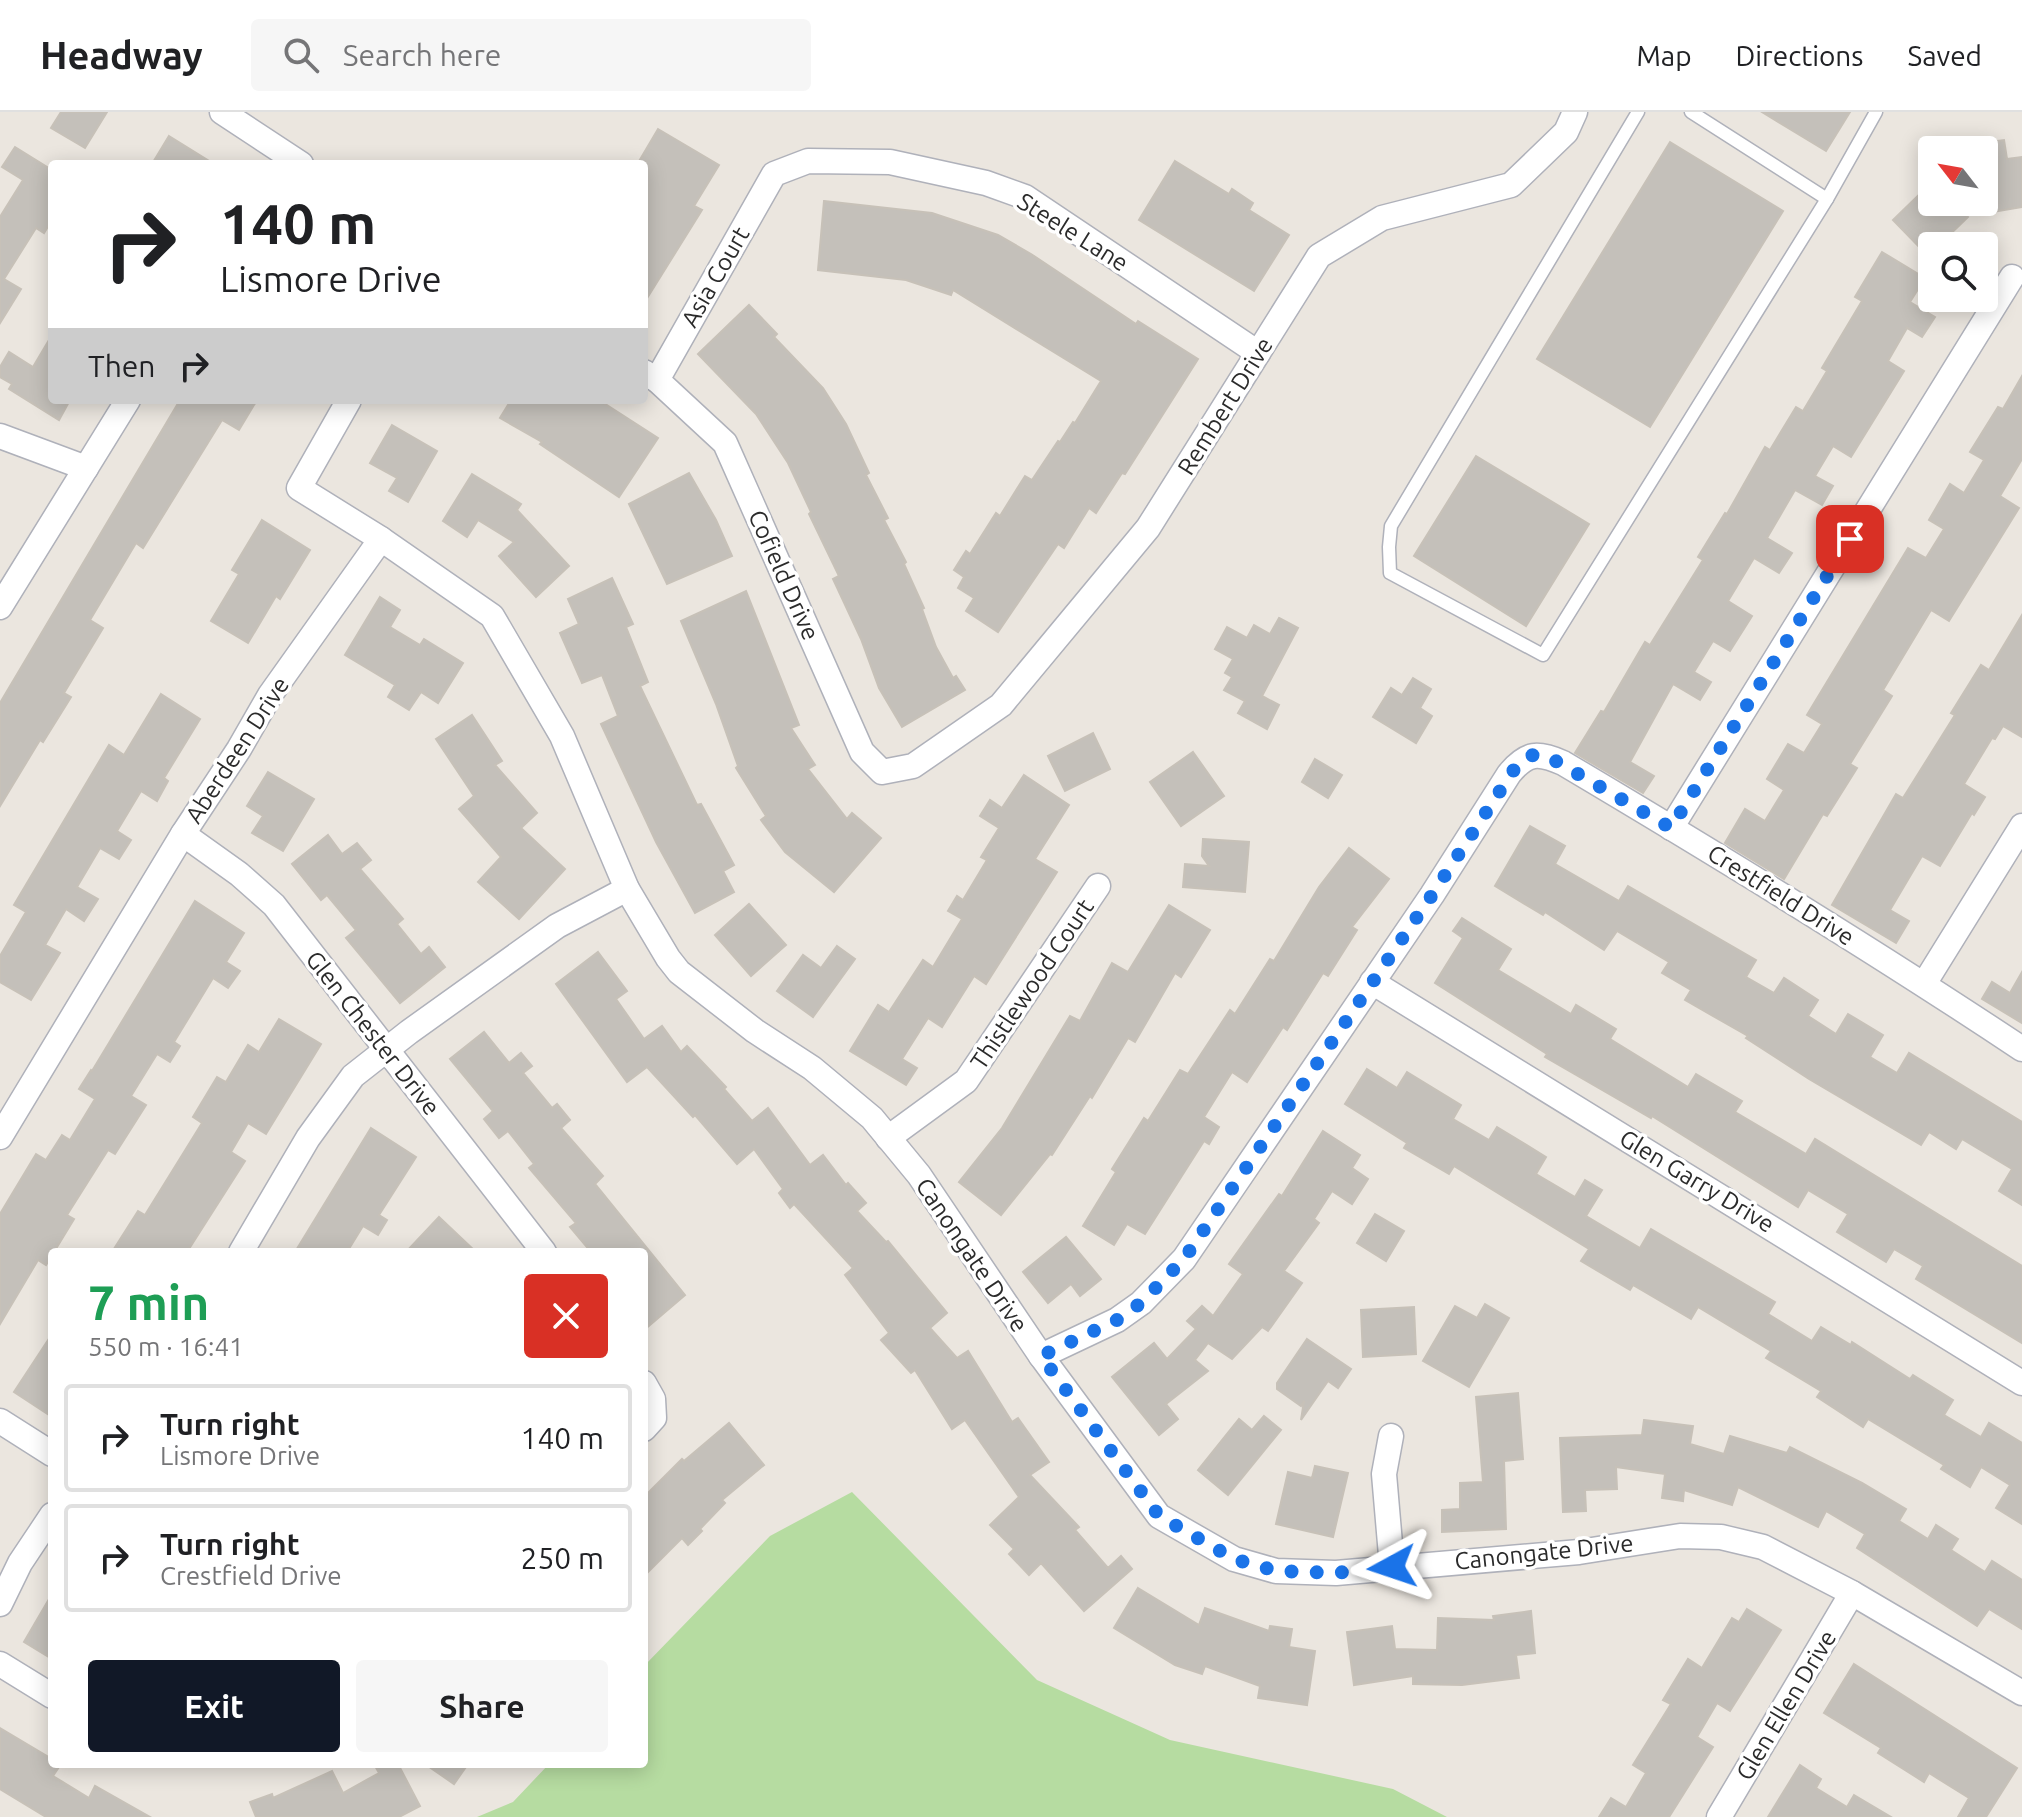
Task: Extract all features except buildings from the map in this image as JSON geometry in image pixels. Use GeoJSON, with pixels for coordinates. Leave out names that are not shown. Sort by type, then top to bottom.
{"type":"FeatureCollection","features":[{"type":"Feature","properties":{"kind":"street"},"geometry":{"type":"LineString","coordinates":[[222,112],[276,157]]}},
{"type":"Feature","properties":{"kind":"street","name":"Rembert Drive"},"geometry":{"type":"LineString","coordinates":[[913,766],[1001,705],[1148,528],[1319,256],[1382,218],[1511,185],[1566,132],[1575,112]]}},
{"type":"Feature","properties":{"kind":"street","name":"Steele Lane"},"geometry":{"type":"LineString","coordinates":[[774,174],[808,161],[890,162],[986,183],[1025,197],[1258,353]]}},
{"type":"Feature","properties":{"kind":"street","name":"Asia Court"},"geometry":{"type":"LineString","coordinates":[[650,376],[774,174]]}},
{"type":"Feature","properties":{"kind":"street"},"geometry":{"type":"LineString","coordinates":[[1671,828],[2012,277]]}},
{"type":"Feature","properties":{"kind":"street","name":"Cofield Drive"},"geometry":{"type":"LineString","coordinates":[[650,376],[725,443],[862,752],[882,772],[913,766]]}},
{"type":"Feature","properties":{"kind":"street"},"geometry":{"type":"LineString","coordinates":[[0,607],[126,404]]}},
{"type":"Feature","properties":{"kind":"street"},"geometry":{"type":"LineString","coordinates":[[347,404],[299,488],[381,539]]}},
{"type":"Feature","properties":{"kind":"street"},"geometry":{"type":"LineString","coordinates":[[0,436],[86,468]]}},
{"type":"Feature","properties":{"kind":"street","name":"Aberdeen Drive"},"geometry":{"type":"LineString","coordinates":[[0,1137],[270,695],[381,539]]}},
{"type":"Feature","properties":{"kind":"street","name":"Canongate Drive"},"geometry":{"type":"LineString","coordinates":[[381,539],[492,616],[562,736],[627,889],[668,958],[679,972],[755,1031],[812,1068],[872,1118],[919,1175],[1041,1356],[1159,1516],[1234,1559],[1276,1571],[1336,1573],[1579,1552],[1680,1536],[1721,1537],[1763,1547],[1852,1593],[2022,1693]]}},
{"type":"Feature","properties":{"kind":"street","name":"Crestfield Drive"},"geometry":{"type":"LineString","coordinates":[[1372,982],[1509,774],[1519,762],[1533,755],[1547,756],[1671,828],[1924,984],[2022,1049]]}},
{"type":"Feature","properties":{"kind":"street"},"geometry":{"type":"LineString","coordinates":[[1924,984],[2022,826]]}},
{"type":"Feature","properties":{"kind":"street","name":"Glen Chester Drive"},"geometry":{"type":"LineString","coordinates":[[183,834],[239,874],[274,905],[541,1248]]}},
{"type":"Feature","properties":{"kind":"street","name":"Thistlewood Court"},"geometry":{"type":"LineString","coordinates":[[888,1138],[966,1081],[1098,886]]}},
{"type":"Feature","properties":{"kind":"street"},"geometry":{"type":"LineString","coordinates":[[243,1248],[308,1138],[353,1076],[557,926],[627,889]]}},
{"type":"Feature","properties":{"kind":"street"},"geometry":{"type":"LineString","coordinates":[[1041,1356],[1117,1320],[1141,1303],[1184,1259],[1372,982]]}},
{"type":"Feature","properties":{"kind":"street","name":"Glen Garry Drive"},"geometry":{"type":"LineString","coordinates":[[1372,982],[2022,1383]]}},
{"type":"Feature","properties":{"kind":"street"},"geometry":{"type":"LineString","coordinates":[[648,1390],[653,1399],[654,1418],[648,1425]]}},
{"type":"Feature","properties":{"kind":"street"},"geometry":{"type":"LineString","coordinates":[[0,1421],[48,1451]]}},
{"type":"Feature","properties":{"kind":"street"},"geometry":{"type":"LineString","coordinates":[[1391,1436],[1384,1474],[1392,1567]]}},
{"type":"Feature","properties":{"kind":"street"},"geometry":{"type":"LineString","coordinates":[[0,1604],[20,1563],[48,1521]]}},
{"type":"Feature","properties":{"kind":"street","name":"Glen Ellen Drive"},"geometry":{"type":"LineString","coordinates":[[1719,1817],[1852,1593]]}},
{"type":"Feature","properties":{"kind":"street"},"geometry":{"type":"LineString","coordinates":[[0,1664],[48,1694]]}},
{"type":"Feature","properties":{"kind":"lane"},"geometry":{"type":"LineString","coordinates":[[1638,112],[1391,526],[1390,573],[1543,655],[1827,199],[1876,112]]}},
{"type":"Feature","properties":{"kind":"lane"},"geometry":{"type":"LineString","coordinates":[[1691,112],[1827,199]]}},
{"type":"Feature","properties":{"kind":"green space"},"geometry":{"type":"Polygon","coordinates":[[[852,1492],[1037,1680],[1170,1740],[1393,1789],[1447,1817],[477,1817],[513,1802],[545,1768],[648,1768],[648,1662],[770,1536],[852,1492]]]}},
{"type":"Feature","properties":{"kind":"route"},"geometry":{"type":"LineString","coordinates":[[1392,1567],[1336,1573],[1276,1571],[1234,1559],[1159,1516],[1041,1356],[1117,1320],[1141,1303],[1184,1259],[1519,762],[1533,755],[1547,756],[1671,828],[1850,539]]}}]}
